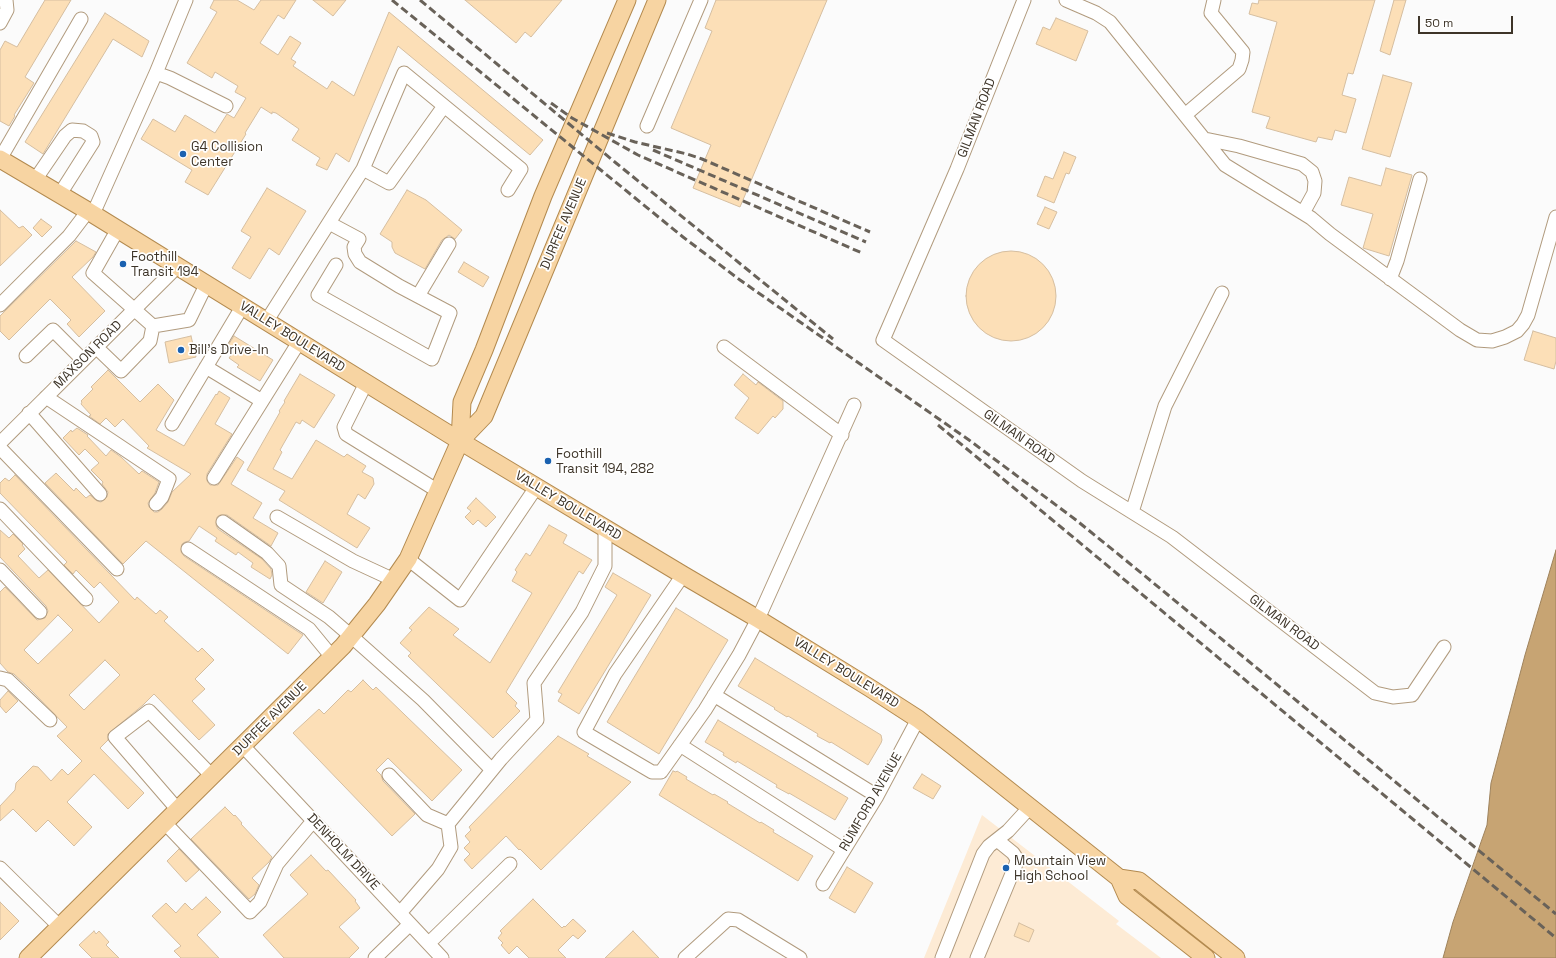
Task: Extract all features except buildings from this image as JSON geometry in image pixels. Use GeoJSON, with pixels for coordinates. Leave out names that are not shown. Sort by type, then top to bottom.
{"type":"FeatureCollection","features":[{"type":"Feature","properties":{"kind":"main road","name":"DURFEE AVENUE"},"geometry":{"type":"LineString","coordinates":[[460,441],[462,402],[484,350],[544,196],[627,0]]}},
{"type":"Feature","properties":{"kind":"main road","name":"DURFEE AVENUE"},"geometry":{"type":"LineString","coordinates":[[28,958],[352,636],[408,559],[460,441],[484,416],[657,0]]}},
{"type":"Feature","properties":{"kind":"main road","name":"VALLEY BOULEVARD"},"geometry":{"type":"LineString","coordinates":[[0,159],[60,194],[460,441],[758,619],[918,719],[1119,878],[1127,896],[1206,958]]}},
{"type":"Feature","properties":{"kind":"main road"},"geometry":{"type":"LineString","coordinates":[[1119,878],[1139,881],[1236,958]]}},
{"type":"Feature","properties":{"kind":"street"},"geometry":{"type":"LineString","coordinates":[[0,24],[7,10],[6,0]]}},
{"type":"Feature","properties":{"kind":"street"},"geometry":{"type":"LineString","coordinates":[[0,305],[90,213],[156,73],[186,0]]}},
{"type":"Feature","properties":{"kind":"street"},"geometry":{"type":"LineString","coordinates":[[647,126],[701,0]]}},
{"type":"Feature","properties":{"kind":"street","name":"GILMAN ROAD"},"geometry":{"type":"LineString","coordinates":[[1024,0],[957,169],[883,340],[1082,481],[1172,537],[1375,693],[1393,697],[1412,695],[1444,647]]}},
{"type":"Feature","properties":{"kind":"street"},"geometry":{"type":"LineString","coordinates":[[1185,115],[1239,69],[1242,60],[1243,52],[1211,13],[1214,0]]}},
{"type":"Feature","properties":{"kind":"street"},"geometry":{"type":"LineString","coordinates":[[1072,1],[1096,12],[1110,22],[1225,165],[1303,213],[1390,279],[1460,330],[1477,340],[1492,341],[1505,337],[1517,331],[1523,324],[1528,315],[1556,217]]}},
{"type":"Feature","properties":{"kind":"street"},"geometry":{"type":"LineString","coordinates":[[0,159],[81,19]]}},
{"type":"Feature","properties":{"kind":"street"},"geometry":{"type":"LineString","coordinates":[[156,73],[170,78],[226,106]]}},
{"type":"Feature","properties":{"kind":"street"},"geometry":{"type":"LineString","coordinates":[[266,322],[363,169],[404,73],[521,169],[508,190]]}},
{"type":"Feature","properties":{"kind":"street"},"geometry":{"type":"LineString","coordinates":[[363,169],[389,182],[444,106]]}},
{"type":"Feature","properties":{"kind":"street"},"geometry":{"type":"LineString","coordinates":[[35,180],[65,136],[72,130],[83,131],[92,136],[93,142],[60,194]]}},
{"type":"Feature","properties":{"kind":"street"},"geometry":{"type":"LineString","coordinates":[[1205,139],[1239,146],[1302,164],[1312,172],[1315,181],[1314,193],[1303,213]]}},
{"type":"Feature","properties":{"kind":"street"},"geometry":{"type":"LineString","coordinates":[[1390,279],[1397,261],[1420,179]]}},
{"type":"Feature","properties":{"kind":"street"},"geometry":{"type":"LineString","coordinates":[[329,223],[359,239],[354,248],[355,254],[360,262],[399,286],[450,313],[432,359],[318,296],[336,265]]}},
{"type":"Feature","properties":{"kind":"street"},"geometry":{"type":"LineString","coordinates":[[118,230],[93,273],[153,326],[189,320],[206,285]]}},
{"type":"Feature","properties":{"kind":"street"},"geometry":{"type":"LineString","coordinates":[[418,296],[449,244]]}},
{"type":"Feature","properties":{"kind":"street","name":"MAXSON ROAD"},"geometry":{"type":"LineString","coordinates":[[0,442],[177,267]]}},
{"type":"Feature","properties":{"kind":"street"},"geometry":{"type":"LineString","coordinates":[[1132,512],[1165,406],[1222,293]]}},
{"type":"Feature","properties":{"kind":"street"},"geometry":{"type":"LineString","coordinates":[[172,424],[242,307]]}},
{"type":"Feature","properties":{"kind":"street"},"geometry":{"type":"LineString","coordinates":[[96,347],[121,371],[150,341],[153,326]]}},
{"type":"Feature","properties":{"kind":"street"},"geometry":{"type":"LineString","coordinates":[[26,356],[53,330],[83,360]]}},
{"type":"Feature","properties":{"kind":"street"},"geometry":{"type":"LineString","coordinates":[[214,478],[299,342]]}},
{"type":"Feature","properties":{"kind":"street"},"geometry":{"type":"LineString","coordinates":[[724,347],[842,435]]}},
{"type":"Feature","properties":{"kind":"street"},"geometry":{"type":"LineString","coordinates":[[206,366],[262,401]]}},
{"type":"Feature","properties":{"kind":"street"},"geometry":{"type":"LineString","coordinates":[[366,383],[344,427],[346,434],[438,491]]}},
{"type":"Feature","properties":{"kind":"street"},"geometry":{"type":"LineString","coordinates":[[46,397],[169,479],[162,497],[156,504]]}},
{"type":"Feature","properties":{"kind":"street"},"geometry":{"type":"LineString","coordinates":[[683,575],[615,674],[584,732],[652,772],[661,772],[714,695],[739,655],[758,619],[842,435],[854,405]]}},
{"type":"Feature","properties":{"kind":"street"},"geometry":{"type":"LineString","coordinates":[[29,413],[100,494]]}},
{"type":"Feature","properties":{"kind":"street"},"geometry":{"type":"LineString","coordinates":[[0,448],[117,569]]}},
{"type":"Feature","properties":{"kind":"street"},"geometry":{"type":"LineString","coordinates":[[408,559],[460,600],[537,486]]}},
{"type":"Feature","properties":{"kind":"street"},"geometry":{"type":"LineString","coordinates":[[0,508],[86,599]]}},
{"type":"Feature","properties":{"kind":"street"},"geometry":{"type":"LineString","coordinates":[[277,517],[353,561],[394,580]]}},
{"type":"Feature","properties":{"kind":"street"},"geometry":{"type":"LineString","coordinates":[[223,522],[267,553],[279,566],[281,585],[329,617],[352,636],[423,700],[492,770]]}},
{"type":"Feature","properties":{"kind":"street"},"geometry":{"type":"LineString","coordinates":[[400,913],[438,869],[451,848],[448,824],[492,770],[537,720],[534,682],[582,612],[605,566],[605,527]]}},
{"type":"Feature","properties":{"kind":"street"},"geometry":{"type":"LineString","coordinates":[[188,550],[309,629],[332,657]]}},
{"type":"Feature","properties":{"kind":"street"},"geometry":{"type":"LineString","coordinates":[[0,570],[40,612]]}},
{"type":"Feature","properties":{"kind":"street"},"geometry":{"type":"LineString","coordinates":[[0,678],[8,680],[50,720]]}},
{"type":"Feature","properties":{"kind":"street"},"geometry":{"type":"LineString","coordinates":[[714,695],[877,796]]}},
{"type":"Feature","properties":{"kind":"street"},"geometry":{"type":"LineString","coordinates":[[178,810],[115,738],[149,712],[212,776]]}},
{"type":"Feature","properties":{"kind":"street","name":"RUMFORD AVENUE"},"geometry":{"type":"LineString","coordinates":[[823,884],[877,796],[918,719]]}},
{"type":"Feature","properties":{"kind":"street"},"geometry":{"type":"LineString","coordinates":[[680,745],[844,850]]}},
{"type":"Feature","properties":{"kind":"street","name":"DENHOLM DRIVE"},"geometry":{"type":"LineString","coordinates":[[243,746],[442,958]]}},
{"type":"Feature","properties":{"kind":"street"},"geometry":{"type":"LineString","coordinates":[[389,775],[427,815],[448,824]]}},
{"type":"Feature","properties":{"kind":"street"},"geometry":{"type":"LineString","coordinates":[[942,958],[983,854],[989,846],[1008,831],[1030,807]]}},
{"type":"Feature","properties":{"kind":"street"},"geometry":{"type":"LineString","coordinates":[[165,823],[250,912],[260,902],[277,864],[313,821]]}},
{"type":"Feature","properties":{"kind":"street"},"geometry":{"type":"LineString","coordinates":[[977,958],[1017,859],[1013,853],[997,840]]}},
{"type":"Feature","properties":{"kind":"street"},"geometry":{"type":"LineString","coordinates":[[429,944],[510,864]]}},
{"type":"Feature","properties":{"kind":"street"},"geometry":{"type":"LineString","coordinates":[[0,868],[60,927]]}},
{"type":"Feature","properties":{"kind":"street"},"geometry":{"type":"LineString","coordinates":[[685,958],[728,918],[738,920],[800,958]]}},
{"type":"Feature","properties":{"kind":"street"},"geometry":{"type":"LineString","coordinates":[[375,958],[410,924]]}},
{"type":"Feature","properties":{"kind":"shaded area"},"geometry":{"type":"Polygon","coordinates":[[[1556,550],[1556,958],[1443,958],[1453,922],[1487,825],[1491,783],[1525,655],[1556,550]]]}},
{"type":"Feature","properties":{"kind":"shaded area","name":"Mountain View High School"},"geometry":{"type":"Polygon","coordinates":[[[982,815],[1119,921],[1116,924],[1161,958],[924,958],[982,815]]]}},
{"type":"Feature","properties":{"kind":"railway"},"geometry":{"type":"LineString","coordinates":[[392,0],[683,237],[740,280],[969,440],[1076,520],[1556,914]]}},
{"type":"Feature","properties":{"kind":"railway"},"geometry":{"type":"LineString","coordinates":[[420,0],[616,163],[833,339]]}},
{"type":"Feature","properties":{"kind":"railway"},"geometry":{"type":"LineString","coordinates":[[551,103],[572,118],[638,155],[862,253]]}},
{"type":"Feature","properties":{"kind":"railway"},"geometry":{"type":"LineString","coordinates":[[607,133],[635,142],[702,159],[870,232]]}},
{"type":"Feature","properties":{"kind":"railway"},"geometry":{"type":"LineString","coordinates":[[653,150],[866,242]]}},
{"type":"Feature","properties":{"kind":"railway"},"geometry":{"type":"LineString","coordinates":[[938,425],[1556,938]]}},
{"type":"Feature","properties":{"kind":"place","name":"G4 Collision Center"},"geometry":{"type":"Point","coordinates":[183,154]}},
{"type":"Feature","properties":{"kind":"place","name":"Foothill Transit 194"},"geometry":{"type":"Point","coordinates":[123,264]}},
{"type":"Feature","properties":{"kind":"place","name":"Bill's Drive-In"},"geometry":{"type":"Point","coordinates":[181,350]}},
{"type":"Feature","properties":{"kind":"place","name":"Foothill Transit 194, 282"},"geometry":{"type":"Point","coordinates":[548,461]}},
{"type":"Feature","properties":{"kind":"place","name":"Mountain View High School"},"geometry":{"type":"Point","coordinates":[1006,868]}}]}
